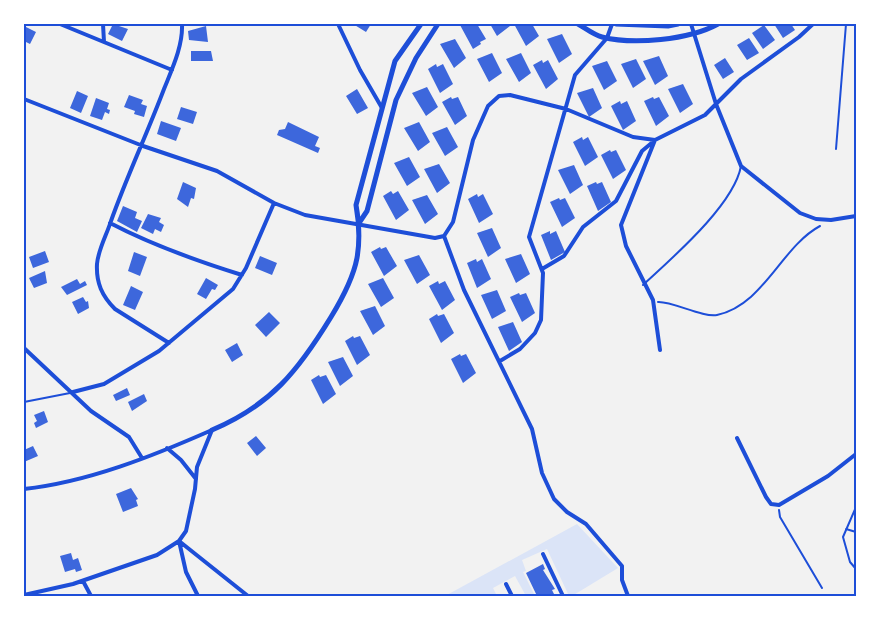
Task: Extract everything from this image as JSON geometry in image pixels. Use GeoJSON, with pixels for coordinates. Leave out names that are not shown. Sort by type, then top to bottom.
{"type":"FeatureCollection","features":[{"type":"Feature","properties":{"kind":"street"},"geometry":{"type":"LineString","coordinates":[[60,24],[172,70]]}},
{"type":"Feature","properties":{"kind":"street"},"geometry":{"type":"LineString","coordinates":[[103,24],[104,42]]}},
{"type":"Feature","properties":{"kind":"street"},"geometry":{"type":"LineString","coordinates":[[169,343],[115,309],[102,294],[97,275],[97,261],[110,223],[143,146],[172,70],[183,36],[182,24]]}},
{"type":"Feature","properties":{"kind":"street"},"geometry":{"type":"LineString","coordinates":[[338,24],[360,70],[382,108]]}},
{"type":"Feature","properties":{"kind":"street"},"geometry":{"type":"LineString","coordinates":[[24,489],[72,480],[168,448],[212,430],[263,402],[284,384],[312,348],[346,291],[357,258],[359,224],[356,205],[395,61],[421,24]]}},
{"type":"Feature","properties":{"kind":"street"},"geometry":{"type":"LineString","coordinates":[[359,224],[367,211],[396,100],[416,58],[438,24]]}},
{"type":"Feature","properties":{"kind":"street"},"geometry":{"type":"LineString","coordinates":[[578,24],[600,36],[624,41],[681,36],[718,24]]}},
{"type":"Feature","properties":{"kind":"street"},"geometry":{"type":"LineString","coordinates":[[500,361],[520,349],[535,333],[541,320],[542,269],[529,237],[575,75],[607,38],[614,24],[668,26],[678,24]]}},
{"type":"Feature","properties":{"kind":"street"},"geometry":{"type":"LineString","coordinates":[[692,24],[716,104],[741,166],[800,213],[816,219],[831,220],[856,216]]}},
{"type":"Feature","properties":{"kind":"street"},"geometry":{"type":"LineString","coordinates":[[542,269],[564,256],[583,227],[616,201],[642,151],[655,140],[705,115],[742,78],[800,37],[813,24]]}},
{"type":"Feature","properties":{"kind":"street"},"geometry":{"type":"LineString","coordinates":[[24,99],[143,146],[217,171],[274,203],[305,215],[435,238],[444,236],[453,222],[473,140],[488,106],[499,96],[510,95],[566,108],[633,137],[655,140]]}},
{"type":"Feature","properties":{"kind":"street"},"geometry":{"type":"LineString","coordinates":[[655,140],[621,225],[626,246],[643,286],[653,303],[660,350]]}},
{"type":"Feature","properties":{"kind":"street"},"geometry":{"type":"LineString","coordinates":[[73,392],[104,384],[128,371],[169,343],[233,289],[242,275],[274,203]]}},
{"type":"Feature","properties":{"kind":"street"},"geometry":{"type":"LineString","coordinates":[[110,223],[143,239],[242,275]]}},
{"type":"Feature","properties":{"kind":"street"},"geometry":{"type":"LineString","coordinates":[[444,236],[464,290],[532,429],[542,473],[554,499],[567,512],[586,524],[622,566],[622,580],[628,596]]}},
{"type":"Feature","properties":{"kind":"street"},"geometry":{"type":"LineString","coordinates":[[24,348],[54,378],[73,392],[91,411],[129,437],[142,458]]}},
{"type":"Feature","properties":{"kind":"street"},"geometry":{"type":"LineString","coordinates":[[24,595],[83,581],[157,555],[179,541],[186,531],[197,467],[212,430]]}},
{"type":"Feature","properties":{"kind":"street"},"geometry":{"type":"LineString","coordinates":[[737,438],[766,497],[771,504],[779,506],[828,476],[856,454]]}},
{"type":"Feature","properties":{"kind":"street"},"geometry":{"type":"LineString","coordinates":[[168,448],[182,460],[196,479]]}},
{"type":"Feature","properties":{"kind":"street"},"geometry":{"type":"LineString","coordinates":[[179,541],[186,572],[198,596]]}},
{"type":"Feature","properties":{"kind":"street"},"geometry":{"type":"LineString","coordinates":[[179,541],[248,596]]}},
{"type":"Feature","properties":{"kind":"street"},"geometry":{"type":"LineString","coordinates":[[543,554],[563,596]]}},
{"type":"Feature","properties":{"kind":"street"},"geometry":{"type":"LineString","coordinates":[[83,581],[91,596]]}},
{"type":"Feature","properties":{"kind":"street"},"geometry":{"type":"LineString","coordinates":[[506,584],[512,596]]}},
{"type":"Feature","properties":{"kind":"lane"},"geometry":{"type":"LineString","coordinates":[[643,286],[706,223],[739,179],[741,166]]}},
{"type":"Feature","properties":{"kind":"lane"},"geometry":{"type":"LineString","coordinates":[[24,402],[73,392]]}},
{"type":"Feature","properties":{"kind":"path"},"geometry":{"type":"LineString","coordinates":[[836,149],[846,24]]}},
{"type":"Feature","properties":{"kind":"path"},"geometry":{"type":"LineString","coordinates":[[653,303],[665,302],[682,309],[715,316],[731,310],[754,294],[807,233],[831,220]]}},
{"type":"Feature","properties":{"kind":"path"},"geometry":{"type":"LineString","coordinates":[[779,506],[780,517],[822,588]]}},
{"type":"Feature","properties":{"kind":"path"},"geometry":{"type":"LineString","coordinates":[[856,507],[842,537],[850,562],[856,569]]}},
{"type":"Feature","properties":{"kind":"path"},"geometry":{"type":"LineString","coordinates":[[846,529],[856,532]]}},
{"type":"Feature","properties":{"kind":"shaded area"},"geometry":{"type":"Polygon","coordinates":[[[577,524],[618,568],[572,596],[569,596],[547,549],[522,560],[526,571],[523,572],[535,596],[526,596],[515,576],[493,588],[497,596],[445,596],[577,524]]]}},
{"type":"Feature","properties":{"kind":"building"},"geometry":{"type":"Polygon","coordinates":[[[113,24],[128,29],[122,41],[108,34],[113,24]]]}},
{"type":"Feature","properties":{"kind":"building"},"geometry":{"type":"Polygon","coordinates":[[[353,24],[371,24],[366,32],[353,24]]]}},
{"type":"Feature","properties":{"kind":"building"},"geometry":{"type":"Polygon","coordinates":[[[477,24],[486,39],[473,49],[460,25],[477,24]]]}},
{"type":"Feature","properties":{"kind":"building"},"geometry":{"type":"Polygon","coordinates":[[[490,24],[508,24],[510,26],[497,36],[490,24]]]}},
{"type":"Feature","properties":{"kind":"building"},"geometry":{"type":"Polygon","coordinates":[[[514,24],[532,24],[539,36],[526,46],[514,24]]]}},
{"type":"Feature","properties":{"kind":"building"},"geometry":{"type":"Polygon","coordinates":[[[774,24],[791,24],[795,30],[783,38],[774,24]]]}},
{"type":"Feature","properties":{"kind":"building"},"geometry":{"type":"Polygon","coordinates":[[[764,25],[775,40],[763,49],[752,33],[764,25]]]}},
{"type":"Feature","properties":{"kind":"building"},"geometry":{"type":"Polygon","coordinates":[[[24,26],[36,32],[30,44],[24,41],[24,26]]]}},
{"type":"Feature","properties":{"kind":"building"},"geometry":{"type":"Polygon","coordinates":[[[206,26],[208,42],[189,40],[188,31],[206,26]]]}},
{"type":"Feature","properties":{"kind":"building"},"geometry":{"type":"Polygon","coordinates":[[[562,34],[572,54],[559,63],[547,39],[562,34]]]}},
{"type":"Feature","properties":{"kind":"building"},"geometry":{"type":"Polygon","coordinates":[[[749,38],[759,53],[747,60],[737,45],[749,38]]]}},
{"type":"Feature","properties":{"kind":"building"},"geometry":{"type":"Polygon","coordinates":[[[455,39],[466,58],[454,68],[440,44],[455,39]]]}},
{"type":"Feature","properties":{"kind":"building"},"geometry":{"type":"Polygon","coordinates":[[[191,51],[211,51],[213,61],[191,61],[191,51]]]}},
{"type":"Feature","properties":{"kind":"building"},"geometry":{"type":"Polygon","coordinates":[[[492,53],[502,73],[489,82],[477,59],[492,53]]]}},
{"type":"Feature","properties":{"kind":"building"},"geometry":{"type":"Polygon","coordinates":[[[521,53],[531,73],[519,82],[506,59],[521,53]]]}},
{"type":"Feature","properties":{"kind":"building"},"geometry":{"type":"Polygon","coordinates":[[[659,56],[668,76],[655,85],[643,61],[659,56]]]}},
{"type":"Feature","properties":{"kind":"building"},"geometry":{"type":"Polygon","coordinates":[[[725,58],[734,72],[723,79],[714,65],[725,58]]]}},
{"type":"Feature","properties":{"kind":"building"},"geometry":{"type":"Polygon","coordinates":[[[636,59],[646,79],[633,88],[621,64],[636,59]]]}},
{"type":"Feature","properties":{"kind":"building"},"geometry":{"type":"Polygon","coordinates":[[[542,60],[543,63],[548,60],[558,79],[546,89],[533,65],[542,60]]]}},
{"type":"Feature","properties":{"kind":"building"},"geometry":{"type":"Polygon","coordinates":[[[607,61],[617,81],[604,90],[592,66],[607,61]]]}},
{"type":"Feature","properties":{"kind":"building"},"geometry":{"type":"Polygon","coordinates":[[[436,64],[437,67],[443,64],[453,84],[440,93],[428,69],[436,64]]]}},
{"type":"Feature","properties":{"kind":"building"},"geometry":{"type":"Polygon","coordinates":[[[683,84],[693,104],[680,113],[668,89],[683,84]]]}},
{"type":"Feature","properties":{"kind":"building"},"geometry":{"type":"Polygon","coordinates":[[[427,87],[438,107],[426,116],[412,93],[427,87]]]}},
{"type":"Feature","properties":{"kind":"building"},"geometry":{"type":"Polygon","coordinates":[[[593,88],[602,108],[589,117],[577,93],[593,88]]]}},
{"type":"Feature","properties":{"kind":"building"},"geometry":{"type":"Polygon","coordinates":[[[357,89],[368,108],[357,114],[346,96],[357,89]]]}},
{"type":"Feature","properties":{"kind":"building"},"geometry":{"type":"Polygon","coordinates":[[[77,91],[88,96],[81,113],[70,108],[77,91]]]}},
{"type":"Feature","properties":{"kind":"building"},"geometry":{"type":"Polygon","coordinates":[[[129,95],[143,100],[141,104],[147,106],[144,117],[134,114],[135,111],[124,107],[129,95]]]}},
{"type":"Feature","properties":{"kind":"building"},"geometry":{"type":"Polygon","coordinates":[[[451,97],[452,99],[458,97],[467,116],[455,125],[442,102],[451,97]]]}},
{"type":"Feature","properties":{"kind":"building"},"geometry":{"type":"Polygon","coordinates":[[[653,97],[654,99],[659,97],[669,116],[656,126],[644,101],[653,97]]]}},
{"type":"Feature","properties":{"kind":"building"},"geometry":{"type":"Polygon","coordinates":[[[96,98],[109,103],[107,109],[110,110],[109,114],[105,112],[102,120],[90,116],[96,98]]]}},
{"type":"Feature","properties":{"kind":"building"},"geometry":{"type":"Polygon","coordinates":[[[620,101],[621,104],[627,101],[636,121],[623,130],[611,106],[620,101]]]}},
{"type":"Feature","properties":{"kind":"building"},"geometry":{"type":"Polygon","coordinates":[[[181,107],[197,112],[193,124],[177,119],[181,107]]]}},
{"type":"Feature","properties":{"kind":"building"},"geometry":{"type":"Polygon","coordinates":[[[161,121],[181,128],[176,141],[157,134],[161,121]]]}},
{"type":"Feature","properties":{"kind":"building"},"geometry":{"type":"Polygon","coordinates":[[[288,122],[319,137],[315,146],[320,148],[318,153],[277,135],[279,130],[285,129],[288,122]]]}},
{"type":"Feature","properties":{"kind":"building"},"geometry":{"type":"Polygon","coordinates":[[[419,122],[430,142],[418,151],[404,128],[419,122]]]}},
{"type":"Feature","properties":{"kind":"building"},"geometry":{"type":"Polygon","coordinates":[[[447,127],[458,147],[445,156],[432,133],[447,127]]]}},
{"type":"Feature","properties":{"kind":"building"},"geometry":{"type":"Polygon","coordinates":[[[582,137],[583,140],[588,137],[598,157],[585,166],[573,142],[582,137]]]}},
{"type":"Feature","properties":{"kind":"building"},"geometry":{"type":"Polygon","coordinates":[[[610,150],[611,152],[616,150],[626,170],[613,179],[601,155],[610,150]]]}},
{"type":"Feature","properties":{"kind":"building"},"geometry":{"type":"Polygon","coordinates":[[[409,157],[420,177],[407,186],[394,163],[409,157]]]}},
{"type":"Feature","properties":{"kind":"building"},"geometry":{"type":"Polygon","coordinates":[[[439,164],[450,183],[437,193],[424,169],[439,164]]]}},
{"type":"Feature","properties":{"kind":"building"},"geometry":{"type":"Polygon","coordinates":[[[574,165],[583,185],[570,194],[558,170],[574,165]]]}},
{"type":"Feature","properties":{"kind":"building"},"geometry":{"type":"Polygon","coordinates":[[[183,182],[196,188],[194,199],[191,198],[188,207],[177,199],[183,182]]]}},
{"type":"Feature","properties":{"kind":"building"},"geometry":{"type":"Polygon","coordinates":[[[596,182],[597,184],[602,182],[611,202],[598,211],[587,186],[596,182]]]}},
{"type":"Feature","properties":{"kind":"building"},"geometry":{"type":"Polygon","coordinates":[[[391,191],[393,194],[398,191],[409,210],[396,220],[383,196],[391,191]]]}},
{"type":"Feature","properties":{"kind":"building"},"geometry":{"type":"Polygon","coordinates":[[[477,194],[478,197],[483,194],[493,214],[479,223],[468,199],[477,194]]]}},
{"type":"Feature","properties":{"kind":"building"},"geometry":{"type":"Polygon","coordinates":[[[427,195],[438,214],[425,224],[412,200],[427,195]]]}},
{"type":"Feature","properties":{"kind":"building"},"geometry":{"type":"Polygon","coordinates":[[[559,198],[560,200],[565,198],[575,218],[562,227],[550,202],[559,198]]]}},
{"type":"Feature","properties":{"kind":"building"},"geometry":{"type":"Polygon","coordinates":[[[123,206],[137,212],[135,218],[142,221],[137,232],[117,221],[123,206]]]}},
{"type":"Feature","properties":{"kind":"building"},"geometry":{"type":"Polygon","coordinates":[[[148,214],[161,218],[159,222],[164,225],[161,232],[155,229],[153,234],[141,228],[148,214]]]}},
{"type":"Feature","properties":{"kind":"building"},"geometry":{"type":"Polygon","coordinates":[[[492,228],[501,248],[488,257],[477,233],[492,228]]]}},
{"type":"Feature","properties":{"kind":"building"},"geometry":{"type":"Polygon","coordinates":[[[550,231],[550,234],[556,231],[565,252],[551,260],[541,235],[550,231]]]}},
{"type":"Feature","properties":{"kind":"building"},"geometry":{"type":"Polygon","coordinates":[[[380,247],[381,249],[386,247],[397,266],[384,276],[371,252],[380,247]]]}},
{"type":"Feature","properties":{"kind":"building"},"geometry":{"type":"Polygon","coordinates":[[[45,251],[49,262],[33,268],[29,257],[45,251]]]}},
{"type":"Feature","properties":{"kind":"building"},"geometry":{"type":"Polygon","coordinates":[[[134,252],[147,257],[140,276],[128,271],[134,252]]]}},
{"type":"Feature","properties":{"kind":"building"},"geometry":{"type":"Polygon","coordinates":[[[521,254],[530,274],[516,283],[505,259],[521,254]]]}},
{"type":"Feature","properties":{"kind":"building"},"geometry":{"type":"Polygon","coordinates":[[[419,255],[430,275],[417,284],[404,260],[419,255]]]}},
{"type":"Feature","properties":{"kind":"building"},"geometry":{"type":"Polygon","coordinates":[[[260,256],[277,263],[272,275],[255,268],[260,256]]]}},
{"type":"Feature","properties":{"kind":"building"},"geometry":{"type":"Polygon","coordinates":[[[476,259],[477,262],[482,259],[491,279],[477,288],[467,263],[476,259]]]}},
{"type":"Feature","properties":{"kind":"building"},"geometry":{"type":"Polygon","coordinates":[[[45,271],[47,283],[34,288],[29,278],[45,271]]]}},
{"type":"Feature","properties":{"kind":"building"},"geometry":{"type":"Polygon","coordinates":[[[206,278],[218,285],[215,290],[212,289],[206,299],[197,294],[206,278]]]}},
{"type":"Feature","properties":{"kind":"building"},"geometry":{"type":"Polygon","coordinates":[[[383,278],[394,298],[381,307],[368,284],[383,278]]]}},
{"type":"Feature","properties":{"kind":"building"},"geometry":{"type":"Polygon","coordinates":[[[77,279],[80,284],[85,281],[87,285],[67,295],[61,287],[77,279]]]}},
{"type":"Feature","properties":{"kind":"building"},"geometry":{"type":"Polygon","coordinates":[[[438,281],[439,284],[445,281],[455,300],[442,310],[429,286],[438,281]]]}},
{"type":"Feature","properties":{"kind":"building"},"geometry":{"type":"Polygon","coordinates":[[[131,286],[143,292],[135,310],[123,305],[131,286]]]}},
{"type":"Feature","properties":{"kind":"building"},"geometry":{"type":"Polygon","coordinates":[[[497,290],[506,311],[492,319],[481,295],[497,290]]]}},
{"type":"Feature","properties":{"kind":"building"},"geometry":{"type":"Polygon","coordinates":[[[519,293],[520,295],[526,293],[535,313],[522,322],[510,297],[519,293]]]}},
{"type":"Feature","properties":{"kind":"building"},"geometry":{"type":"Polygon","coordinates":[[[83,297],[86,302],[88,301],[89,308],[78,314],[72,302],[83,297]]]}},
{"type":"Feature","properties":{"kind":"building"},"geometry":{"type":"Polygon","coordinates":[[[375,306],[385,326],[373,335],[360,311],[375,306]]]}},
{"type":"Feature","properties":{"kind":"building"},"geometry":{"type":"Polygon","coordinates":[[[269,312],[280,323],[266,337],[255,325],[269,312]]]}},
{"type":"Feature","properties":{"kind":"building"},"geometry":{"type":"Polygon","coordinates":[[[437,314],[438,316],[444,314],[454,333],[441,343],[429,319],[437,314]]]}},
{"type":"Feature","properties":{"kind":"building"},"geometry":{"type":"Polygon","coordinates":[[[513,322],[522,342],[509,351],[498,327],[513,322]]]}},
{"type":"Feature","properties":{"kind":"building"},"geometry":{"type":"Polygon","coordinates":[[[353,336],[354,338],[360,336],[370,355],[357,365],[345,341],[353,336]]]}},
{"type":"Feature","properties":{"kind":"building"},"geometry":{"type":"Polygon","coordinates":[[[237,343],[243,355],[232,362],[225,350],[237,343]]]}},
{"type":"Feature","properties":{"kind":"building"},"geometry":{"type":"Polygon","coordinates":[[[460,354],[461,356],[466,354],[476,373],[463,383],[451,359],[460,354]]]}},
{"type":"Feature","properties":{"kind":"building"},"geometry":{"type":"Polygon","coordinates":[[[343,357],[353,376],[340,386],[328,362],[343,357]]]}},
{"type":"Feature","properties":{"kind":"building"},"geometry":{"type":"Polygon","coordinates":[[[319,375],[320,377],[326,375],[336,394],[323,404],[311,380],[319,375]]]}},
{"type":"Feature","properties":{"kind":"building"},"geometry":{"type":"Polygon","coordinates":[[[127,388],[130,395],[116,401],[113,395],[127,388]]]}},
{"type":"Feature","properties":{"kind":"building"},"geometry":{"type":"Polygon","coordinates":[[[144,394],[147,401],[132,411],[128,402],[144,394]]]}},
{"type":"Feature","properties":{"kind":"building"},"geometry":{"type":"Polygon","coordinates":[[[44,411],[48,422],[36,428],[34,423],[37,421],[34,415],[44,411]]]}},
{"type":"Feature","properties":{"kind":"building"},"geometry":{"type":"Polygon","coordinates":[[[256,436],[266,448],[257,456],[247,443],[256,436]]]}},
{"type":"Feature","properties":{"kind":"building"},"geometry":{"type":"Polygon","coordinates":[[[33,446],[38,456],[24,462],[24,450],[33,446]]]}},
{"type":"Feature","properties":{"kind":"building"},"geometry":{"type":"Polygon","coordinates":[[[131,488],[138,499],[136,500],[138,506],[123,512],[116,494],[131,488]]]}},
{"type":"Feature","properties":{"kind":"building"},"geometry":{"type":"Polygon","coordinates":[[[71,553],[73,560],[78,558],[82,570],[76,572],[75,569],[65,572],[60,556],[71,553]]]}},
{"type":"Feature","properties":{"kind":"building"},"geometry":{"type":"Polygon","coordinates":[[[543,564],[545,569],[543,570],[555,589],[552,590],[555,596],[537,596],[526,573],[543,564]]]}}]}
